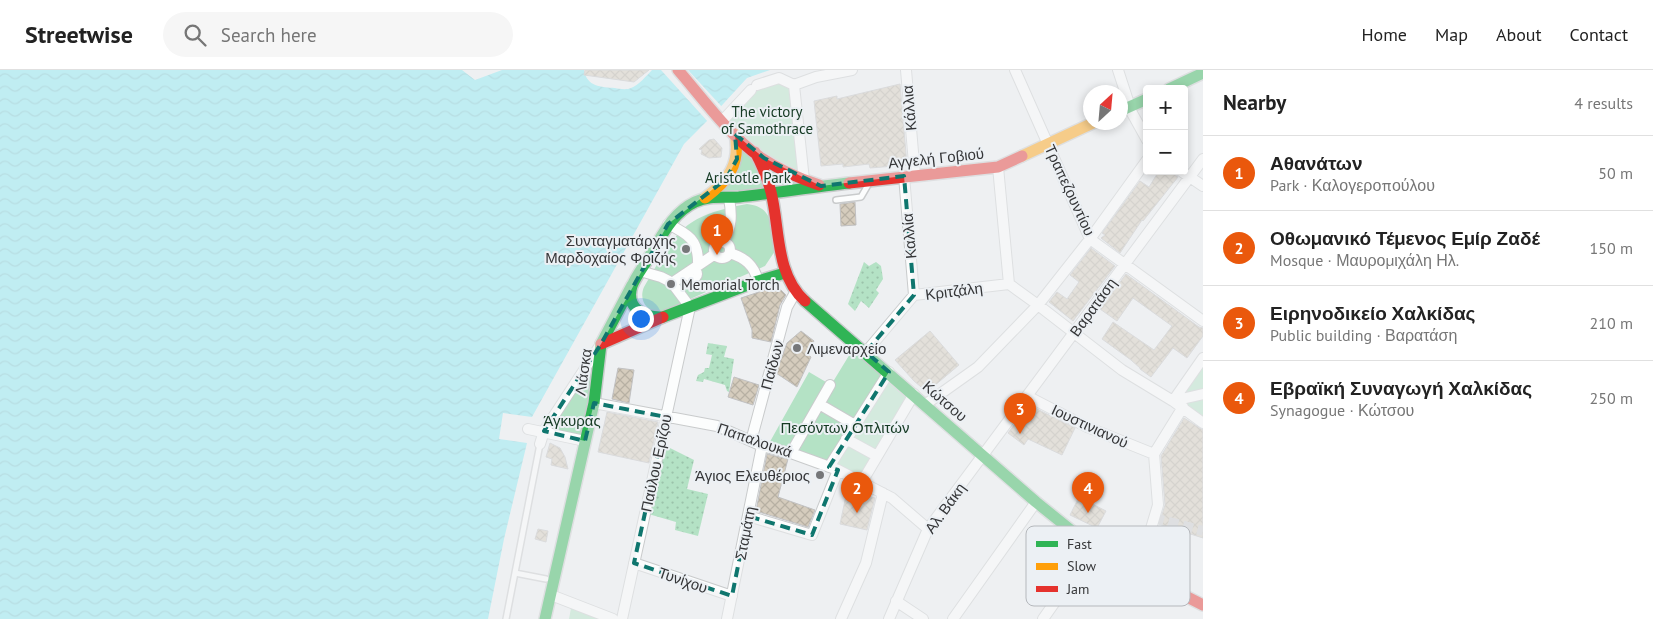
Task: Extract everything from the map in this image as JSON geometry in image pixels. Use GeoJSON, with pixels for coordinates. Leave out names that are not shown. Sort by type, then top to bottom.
{"type":"FeatureCollection","features":[{"type":"Feature","properties":{"kind":"main road"},"geometry":{"type":"LineString","coordinates":[[678,70],[735,134],[755,152],[783,170],[821,186]]}},
{"type":"Feature","properties":{"kind":"main road"},"geometry":{"type":"LineString","coordinates":[[1178,85],[1203,73]]}},
{"type":"Feature","properties":{"kind":"main road"},"geometry":{"type":"LineString","coordinates":[[1128,108],[1143,101]]}},
{"type":"Feature","properties":{"kind":"main road","name":"Αγγελή Γοβιού"},"geometry":{"type":"LineString","coordinates":[[771,192],[998,166],[1083,128]]}},
{"type":"Feature","properties":{"kind":"main road"},"geometry":{"type":"LineString","coordinates":[[705,198],[715,191],[726,179],[737,159],[738,148],[735,134]]}},
{"type":"Feature","properties":{"kind":"main road","name":"Κώτσου"},"geometry":{"type":"LineString","coordinates":[[755,152],[763,166],[771,192],[785,272],[792,287],[1066,526]]}},
{"type":"Feature","properties":{"kind":"main road","name":"Λιάσκα"},"geometry":{"type":"LineString","coordinates":[[546,619],[551,595],[550,580],[594,403],[601,344],[640,271],[668,224],[680,211],[705,198],[729,198],[771,192]]}},
{"type":"Feature","properties":{"kind":"main road"},"geometry":{"type":"LineString","coordinates":[[601,344],[663,317],[785,272]]}},
{"type":"Feature","properties":{"kind":"main road"},"geometry":{"type":"LineString","coordinates":[[633,284],[630,296],[636,310],[647,317],[663,317]]}},
{"type":"Feature","properties":{"kind":"main road","name":"Κώτσου"},"geometry":{"type":"LineString","coordinates":[[1190,598],[1203,605]]}},
{"type":"Feature","properties":{"kind":"street"},"geometry":{"type":"LineString","coordinates":[[721,118],[754,88],[779,78],[794,85],[816,77],[852,70]]}},
{"type":"Feature","properties":{"kind":"street","name":"Κάλλια"},"geometry":{"type":"LineString","coordinates":[[906,70],[910,176]]}},
{"type":"Feature","properties":{"kind":"street","name":"Τραπεζουντίου"},"geometry":{"type":"LineString","coordinates":[[1015,70],[1090,240],[1203,321]]}},
{"type":"Feature","properties":{"kind":"street"},"geometry":{"type":"LineString","coordinates":[[1118,70],[1121,85]]}},
{"type":"Feature","properties":{"kind":"street"},"geometry":{"type":"LineString","coordinates":[[794,85],[804,180]]}},
{"type":"Feature","properties":{"kind":"street"},"geometry":{"type":"LineString","coordinates":[[1128,113],[1143,134]]}},
{"type":"Feature","properties":{"kind":"street","name":"Βαρατάση"},"geometry":{"type":"LineString","coordinates":[[1188,172],[1203,159]]}},
{"type":"Feature","properties":{"kind":"street"},"geometry":{"type":"LineString","coordinates":[[998,166],[1009,284],[1122,370],[1173,401],[1203,423]]}},
{"type":"Feature","properties":{"kind":"street"},"geometry":{"type":"LineString","coordinates":[[926,404],[978,368],[1038,305],[1090,240],[1143,166]]}},
{"type":"Feature","properties":{"kind":"street","name":"Βαρατάση"},"geometry":{"type":"LineString","coordinates":[[984,455],[1124,265],[1184,175]]}},
{"type":"Feature","properties":{"kind":"street"},"geometry":{"type":"LineString","coordinates":[[1186,175],[1203,186]]}},
{"type":"Feature","properties":{"kind":"street","name":"Καλλία"},"geometry":{"type":"LineString","coordinates":[[910,176],[914,295]]}},
{"type":"Feature","properties":{"kind":"street"},"geometry":{"type":"LineString","coordinates":[[729,198],[731,222],[729,232],[723,242],[715,246],[715,254],[718,258],[724,258],[730,253]]}},
{"type":"Feature","properties":{"kind":"street"},"geometry":{"type":"LineString","coordinates":[[668,224],[690,237],[696,245],[699,255],[695,268]]}},
{"type":"Feature","properties":{"kind":"street"},"geometry":{"type":"LineString","coordinates":[[723,242],[728,245],[730,253]]}},
{"type":"Feature","properties":{"kind":"street"},"geometry":{"type":"LineString","coordinates":[[730,253],[740,256],[749,263],[756,272],[758,281]]}},
{"type":"Feature","properties":{"kind":"street"},"geometry":{"type":"LineString","coordinates":[[673,283],[715,254]]}},
{"type":"Feature","properties":{"kind":"street"},"geometry":{"type":"LineString","coordinates":[[640,271],[661,277],[673,283],[690,307]]}},
{"type":"Feature","properties":{"kind":"street","name":"Κριτζάλη"},"geometry":{"type":"LineString","coordinates":[[866,352],[914,295],[1009,284]]}},
{"type":"Feature","properties":{"kind":"street","name":"Παίδων"},"geometry":{"type":"LineString","coordinates":[[751,441],[787,307],[796,291]]}},
{"type":"Feature","properties":{"kind":"street","name":"Παύλου Ερίζου"},"geometry":{"type":"LineString","coordinates":[[622,619],[690,307]]}},
{"type":"Feature","properties":{"kind":"street"},"geometry":{"type":"LineString","coordinates":[[540,444],[544,431],[601,344]]}},
{"type":"Feature","properties":{"kind":"street"},"geometry":{"type":"LineString","coordinates":[[1173,401],[1203,358]]}},
{"type":"Feature","properties":{"kind":"street"},"geometry":{"type":"LineString","coordinates":[[748,516],[812,535],[833,468],[846,439],[888,372]]}},
{"type":"Feature","properties":{"kind":"street"},"geometry":{"type":"LineString","coordinates":[[791,453],[830,385]]}},
{"type":"Feature","properties":{"kind":"street"},"geometry":{"type":"LineString","coordinates":[[862,482],[914,394]]}},
{"type":"Feature","properties":{"kind":"street"},"geometry":{"type":"LineString","coordinates":[[1173,401],[1203,394]]}},
{"type":"Feature","properties":{"kind":"street","name":"Ιουστινιανού"},"geometry":{"type":"LineString","coordinates":[[1028,396],[1087,427],[1154,454]]}},
{"type":"Feature","properties":{"kind":"street","name":"Παπαλουκά"},"geometry":{"type":"LineString","coordinates":[[594,403],[717,426],[762,446],[791,453],[833,468],[892,498],[928,528]]}},
{"type":"Feature","properties":{"kind":"street"},"geometry":{"type":"LineString","coordinates":[[819,404],[855,425]]}},
{"type":"Feature","properties":{"kind":"street"},"geometry":{"type":"LineString","coordinates":[[1152,526],[1158,505],[1154,454],[1182,407]]}},
{"type":"Feature","properties":{"kind":"street"},"geometry":{"type":"LineString","coordinates":[[528,429],[585,441]]}},
{"type":"Feature","properties":{"kind":"street"},"geometry":{"type":"LineString","coordinates":[[846,439],[877,456]]}},
{"type":"Feature","properties":{"kind":"street","name":"Σταμάτη"},"geometry":{"type":"LineString","coordinates":[[727,619],[762,446]]}},
{"type":"Feature","properties":{"kind":"street","name":"Αλ. Βάκη"},"geometry":{"type":"LineString","coordinates":[[889,619],[928,528],[984,455]]}},
{"type":"Feature","properties":{"kind":"street"},"geometry":{"type":"LineString","coordinates":[[841,619],[866,563],[883,494]]}},
{"type":"Feature","properties":{"kind":"street"},"geometry":{"type":"LineString","coordinates":[[953,619],[1036,502]]}},
{"type":"Feature","properties":{"kind":"street","name":"Τυνίχου"},"geometry":{"type":"LineString","coordinates":[[634,563],[732,596]]}},
{"type":"Feature","properties":{"kind":"street"},"geometry":{"type":"LineString","coordinates":[[551,595],[613,619]]}},
{"type":"Feature","properties":{"kind":"street"},"geometry":{"type":"LineString","coordinates":[[896,601],[923,619]]}},
{"type":"Feature","properties":{"kind":"street"},"geometry":{"type":"LineString","coordinates":[[1043,619],[1052,606]]}},
{"type":"Feature","properties":{"kind":"lane"},"geometry":{"type":"LineString","coordinates":[[836,200],[861,197],[870,180]]}},
{"type":"Feature","properties":{"kind":"lane"},"geometry":{"type":"LineString","coordinates":[[506,619],[540,444]]}},
{"type":"Feature","properties":{"kind":"lane"},"geometry":{"type":"LineString","coordinates":[[515,573],[550,580]]}},
{"type":"Feature","properties":{"kind":"highlighted area"},"geometry":{"type":"Polygon","coordinates":[[[735,134],[764,158],[821,186],[904,176],[914,295],[866,352],[889,372],[829,467],[838,470],[812,535],[748,516],[732,596],[634,563],[666,417],[594,403],[585,441],[544,431],[601,344],[668,224],[726,179],[737,159],[735,134]]]}},
{"type":"Feature","properties":{"kind":"green space","name":"The victory of Samothrace"},"geometry":{"type":"Polygon","coordinates":[[[779,78],[794,85],[801,188],[715,191],[737,159],[723,120],[751,90],[779,78]]]}},
{"type":"Feature","properties":{"kind":"green space"},"geometry":{"type":"Polygon","coordinates":[[[747,204],[763,209],[770,220],[775,251],[765,266],[663,311],[653,310],[643,302],[642,292],[644,287],[664,253],[683,229],[708,214],[747,204]]]}},
{"type":"Feature","properties":{"kind":"green space"},"geometry":{"type":"Polygon","coordinates":[[[864,262],[869,266],[876,262],[881,266],[883,279],[876,290],[879,293],[869,308],[861,301],[855,311],[848,304],[864,262]]]}},
{"type":"Feature","properties":{"kind":"green space"},"geometry":{"type":"Polygon","coordinates":[[[708,343],[727,346],[724,357],[734,359],[729,392],[725,385],[704,379],[703,382],[696,381],[698,375],[704,372],[705,368],[709,368],[712,355],[706,354],[708,343]]]}},
{"type":"Feature","properties":{"kind":"green space","name":"Πεσόντων Οπλιτών"},"geometry":{"type":"Polygon","coordinates":[[[856,344],[914,394],[862,482],[767,447],[809,372],[831,385],[856,344]]]}},
{"type":"Feature","properties":{"kind":"green space"},"geometry":{"type":"Polygon","coordinates":[[[1203,358],[1203,423],[1173,401],[1203,358]]]}},
{"type":"Feature","properties":{"kind":"green space","name":"Άγκυρας"},"geometry":{"type":"Polygon","coordinates":[[[584,370],[597,379],[585,441],[544,431],[584,370]]]}},
{"type":"Feature","properties":{"kind":"green space"},"geometry":{"type":"Polygon","coordinates":[[[660,443],[694,460],[687,489],[708,494],[698,536],[675,530],[676,522],[645,513],[660,443]]]}},
{"type":"Feature","properties":{"kind":"green space"},"geometry":{"type":"Polygon","coordinates":[[[571,608],[600,619],[569,619],[571,608]]]}},
{"type":"Feature","properties":{"kind":"water"},"geometry":{"type":"Polygon","coordinates":[[[0,70],[462,70],[475,80],[502,70],[584,70],[588,80],[595,85],[629,89],[637,85],[652,70],[770,70],[747,78],[684,144],[532,417],[503,413],[499,439],[527,443],[504,539],[488,619],[0,619],[0,70]]]}},
{"type":"Feature","properties":{"kind":"pier"},"geometry":{"type":"Polygon","coordinates":[[[661,70],[688,70],[723,108],[709,123],[661,70]]]}},
{"type":"Feature","properties":{"kind":"building"},"geometry":{"type":"Polygon","coordinates":[[[585,70],[649,70],[634,82],[584,75],[585,70]]]}},
{"type":"Feature","properties":{"kind":"building"},"geometry":{"type":"Polygon","coordinates":[[[900,84],[907,165],[870,168],[869,164],[843,167],[843,164],[821,166],[814,101],[837,96],[837,99],[900,84]]]}},
{"type":"Feature","properties":{"kind":"building"},"geometry":{"type":"Polygon","coordinates":[[[714,139],[722,148],[721,157],[709,158],[701,154],[702,150],[699,149],[709,140],[714,139]]]}},
{"type":"Feature","properties":{"kind":"building"},"geometry":{"type":"Polygon","coordinates":[[[1156,175],[1175,175],[1178,177],[1142,220],[1120,253],[1101,238],[1105,235],[1102,233],[1140,181],[1149,187],[1156,175]]]}},
{"type":"Feature","properties":{"kind":"building"},"geometry":{"type":"Polygon","coordinates":[[[855,202],[856,225],[841,226],[840,204],[855,202]]]}},
{"type":"Feature","properties":{"kind":"building"},"geometry":{"type":"Polygon","coordinates":[[[1091,248],[1115,266],[1073,321],[1049,302],[1057,292],[1067,299],[1079,282],[1070,275],[1091,248]]]}},
{"type":"Feature","properties":{"kind":"building"},"geometry":{"type":"Polygon","coordinates":[[[1126,274],[1203,328],[1203,336],[1187,358],[1173,348],[1151,377],[1102,339],[1113,322],[1154,350],[1172,326],[1133,298],[1117,321],[1100,309],[1126,274]]]}},
{"type":"Feature","properties":{"kind":"building"},"geometry":{"type":"Polygon","coordinates":[[[777,286],[786,295],[780,305],[771,342],[752,338],[752,330],[741,298],[777,286]]]}},
{"type":"Feature","properties":{"kind":"building"},"geometry":{"type":"Polygon","coordinates":[[[801,331],[814,341],[806,353],[811,357],[797,387],[776,373],[787,343],[801,331]]]}},
{"type":"Feature","properties":{"kind":"building"},"geometry":{"type":"Polygon","coordinates":[[[930,331],[959,365],[927,392],[895,360],[930,331]]]}},
{"type":"Feature","properties":{"kind":"building"},"geometry":{"type":"Polygon","coordinates":[[[618,368],[634,370],[629,403],[612,399],[618,368]]]}},
{"type":"Feature","properties":{"kind":"building"},"geometry":{"type":"Polygon","coordinates":[[[734,377],[759,385],[753,405],[728,397],[734,377]]]}},
{"type":"Feature","properties":{"kind":"building"},"geometry":{"type":"Polygon","coordinates":[[[1029,405],[1075,428],[1062,455],[1028,439],[1024,445],[1008,433],[1029,405]]]}},
{"type":"Feature","properties":{"kind":"building"},"geometry":{"type":"Polygon","coordinates":[[[607,412],[658,422],[649,463],[598,452],[607,412]]]}},
{"type":"Feature","properties":{"kind":"building"},"geometry":{"type":"Polygon","coordinates":[[[1184,418],[1203,430],[1203,538],[1190,534],[1190,526],[1165,526],[1159,524],[1165,505],[1161,456],[1184,418]]]}},
{"type":"Feature","properties":{"kind":"building"},"geometry":{"type":"Polygon","coordinates":[[[550,443],[560,448],[568,469],[551,465],[552,459],[546,457],[550,443]]]}},
{"type":"Feature","properties":{"kind":"building"},"geometry":{"type":"Polygon","coordinates":[[[767,454],[788,459],[778,497],[815,510],[808,527],[756,511],[767,454]]]}},
{"type":"Feature","properties":{"kind":"building"},"geometry":{"type":"Polygon","coordinates":[[[847,491],[875,498],[867,530],[840,524],[847,491]]]}},
{"type":"Feature","properties":{"kind":"building"},"geometry":{"type":"Polygon","coordinates":[[[1079,497],[1106,511],[1098,526],[1093,526],[1070,515],[1079,497]]]}},
{"type":"Feature","properties":{"kind":"building"},"geometry":{"type":"Polygon","coordinates":[[[538,529],[548,531],[546,542],[535,539],[538,529]]]}},
{"type":"Feature","properties":{"kind":"tunnel"},"geometry":{"type":"LineString","coordinates":[[1154,518],[1184,526]]}},
{"type":"Feature","properties":{"kind":"tunnel"},"geometry":{"type":"LineString","coordinates":[[1190,528],[1203,531]]}},
{"type":"Feature","properties":{"kind":"traffic: fast"},"geometry":{"type":"LineString","coordinates":[[1178,85],[1203,73]]}},
{"type":"Feature","properties":{"kind":"traffic: fast"},"geometry":{"type":"LineString","coordinates":[[1128,107],[1143,101]]}},
{"type":"Feature","properties":{"kind":"traffic: fast"},"geometry":{"type":"LineString","coordinates":[[785,273],[758,281],[663,317],[649,316],[643,313],[634,306],[631,300],[632,286],[663,233],[680,212],[695,202],[711,198],[739,197],[849,183]]}},
{"type":"Feature","properties":{"kind":"traffic: fast"},"geometry":{"type":"LineString","coordinates":[[545,619],[594,403],[601,344],[632,285]]}},
{"type":"Feature","properties":{"kind":"traffic: fast"},"geometry":{"type":"LineString","coordinates":[[805,301],[1066,526]]}},
{"type":"Feature","properties":{"kind":"traffic: slow"},"geometry":{"type":"LineString","coordinates":[[1022,156],[1083,128]]}},
{"type":"Feature","properties":{"kind":"traffic: slow"},"geometry":{"type":"LineString","coordinates":[[705,198],[720,185],[731,171],[736,154],[735,134]]}},
{"type":"Feature","properties":{"kind":"traffic: jam"},"geometry":{"type":"LineString","coordinates":[[678,70],[717,116],[748,148],[781,169],[819,185]]}},
{"type":"Feature","properties":{"kind":"traffic: jam"},"geometry":{"type":"LineString","coordinates":[[755,152],[771,192],[783,264],[795,290],[805,301]]}},
{"type":"Feature","properties":{"kind":"traffic: jam"},"geometry":{"type":"LineString","coordinates":[[849,183],[998,167],[1022,156]]}},
{"type":"Feature","properties":{"kind":"traffic: jam"},"geometry":{"type":"LineString","coordinates":[[601,344],[663,317]]}},
{"type":"Feature","properties":{"kind":"traffic: jam"},"geometry":{"type":"LineString","coordinates":[[1190,598],[1203,605]]}},
{"type":"Feature","properties":{"kind":"place","name":"Συνταγματάρχης Μαρδοχαίος Φριζής"},"geometry":{"type":"Point","coordinates":[686,249]}},
{"type":"Feature","properties":{"kind":"place","name":"Αθανάτων"},"geometry":{"type":"Point","coordinates":[717,255]}},
{"type":"Feature","properties":{"kind":"place","name":"Memorial Torch"},"geometry":{"type":"Point","coordinates":[671,284]}},
{"type":"Feature","properties":{"kind":"place","name":"Λιμεναρχείο"},"geometry":{"type":"Point","coordinates":[797,348]}},
{"type":"Feature","properties":{"kind":"place","name":"Ειρηνοδικείο Χαλκίδας"},"geometry":{"type":"Point","coordinates":[1020,434]}},
{"type":"Feature","properties":{"kind":"place","name":"Άγιος Ελευθέριος"},"geometry":{"type":"Point","coordinates":[820,475]}},
{"type":"Feature","properties":{"kind":"place","name":"Οθωμανικό Τέμενος Εμίρ Ζαδέ"},"geometry":{"type":"Point","coordinates":[857,513]}},
{"type":"Feature","properties":{"kind":"place","name":"Εβραϊκή Συναγωγή Χαλκίδας"},"geometry":{"type":"Point","coordinates":[1088,513]}},
{"type":"Feature","properties":{"kind":"park label","name":"Aristotle Park"},"geometry":{"type":"Point","coordinates":[748,177]}}]}
